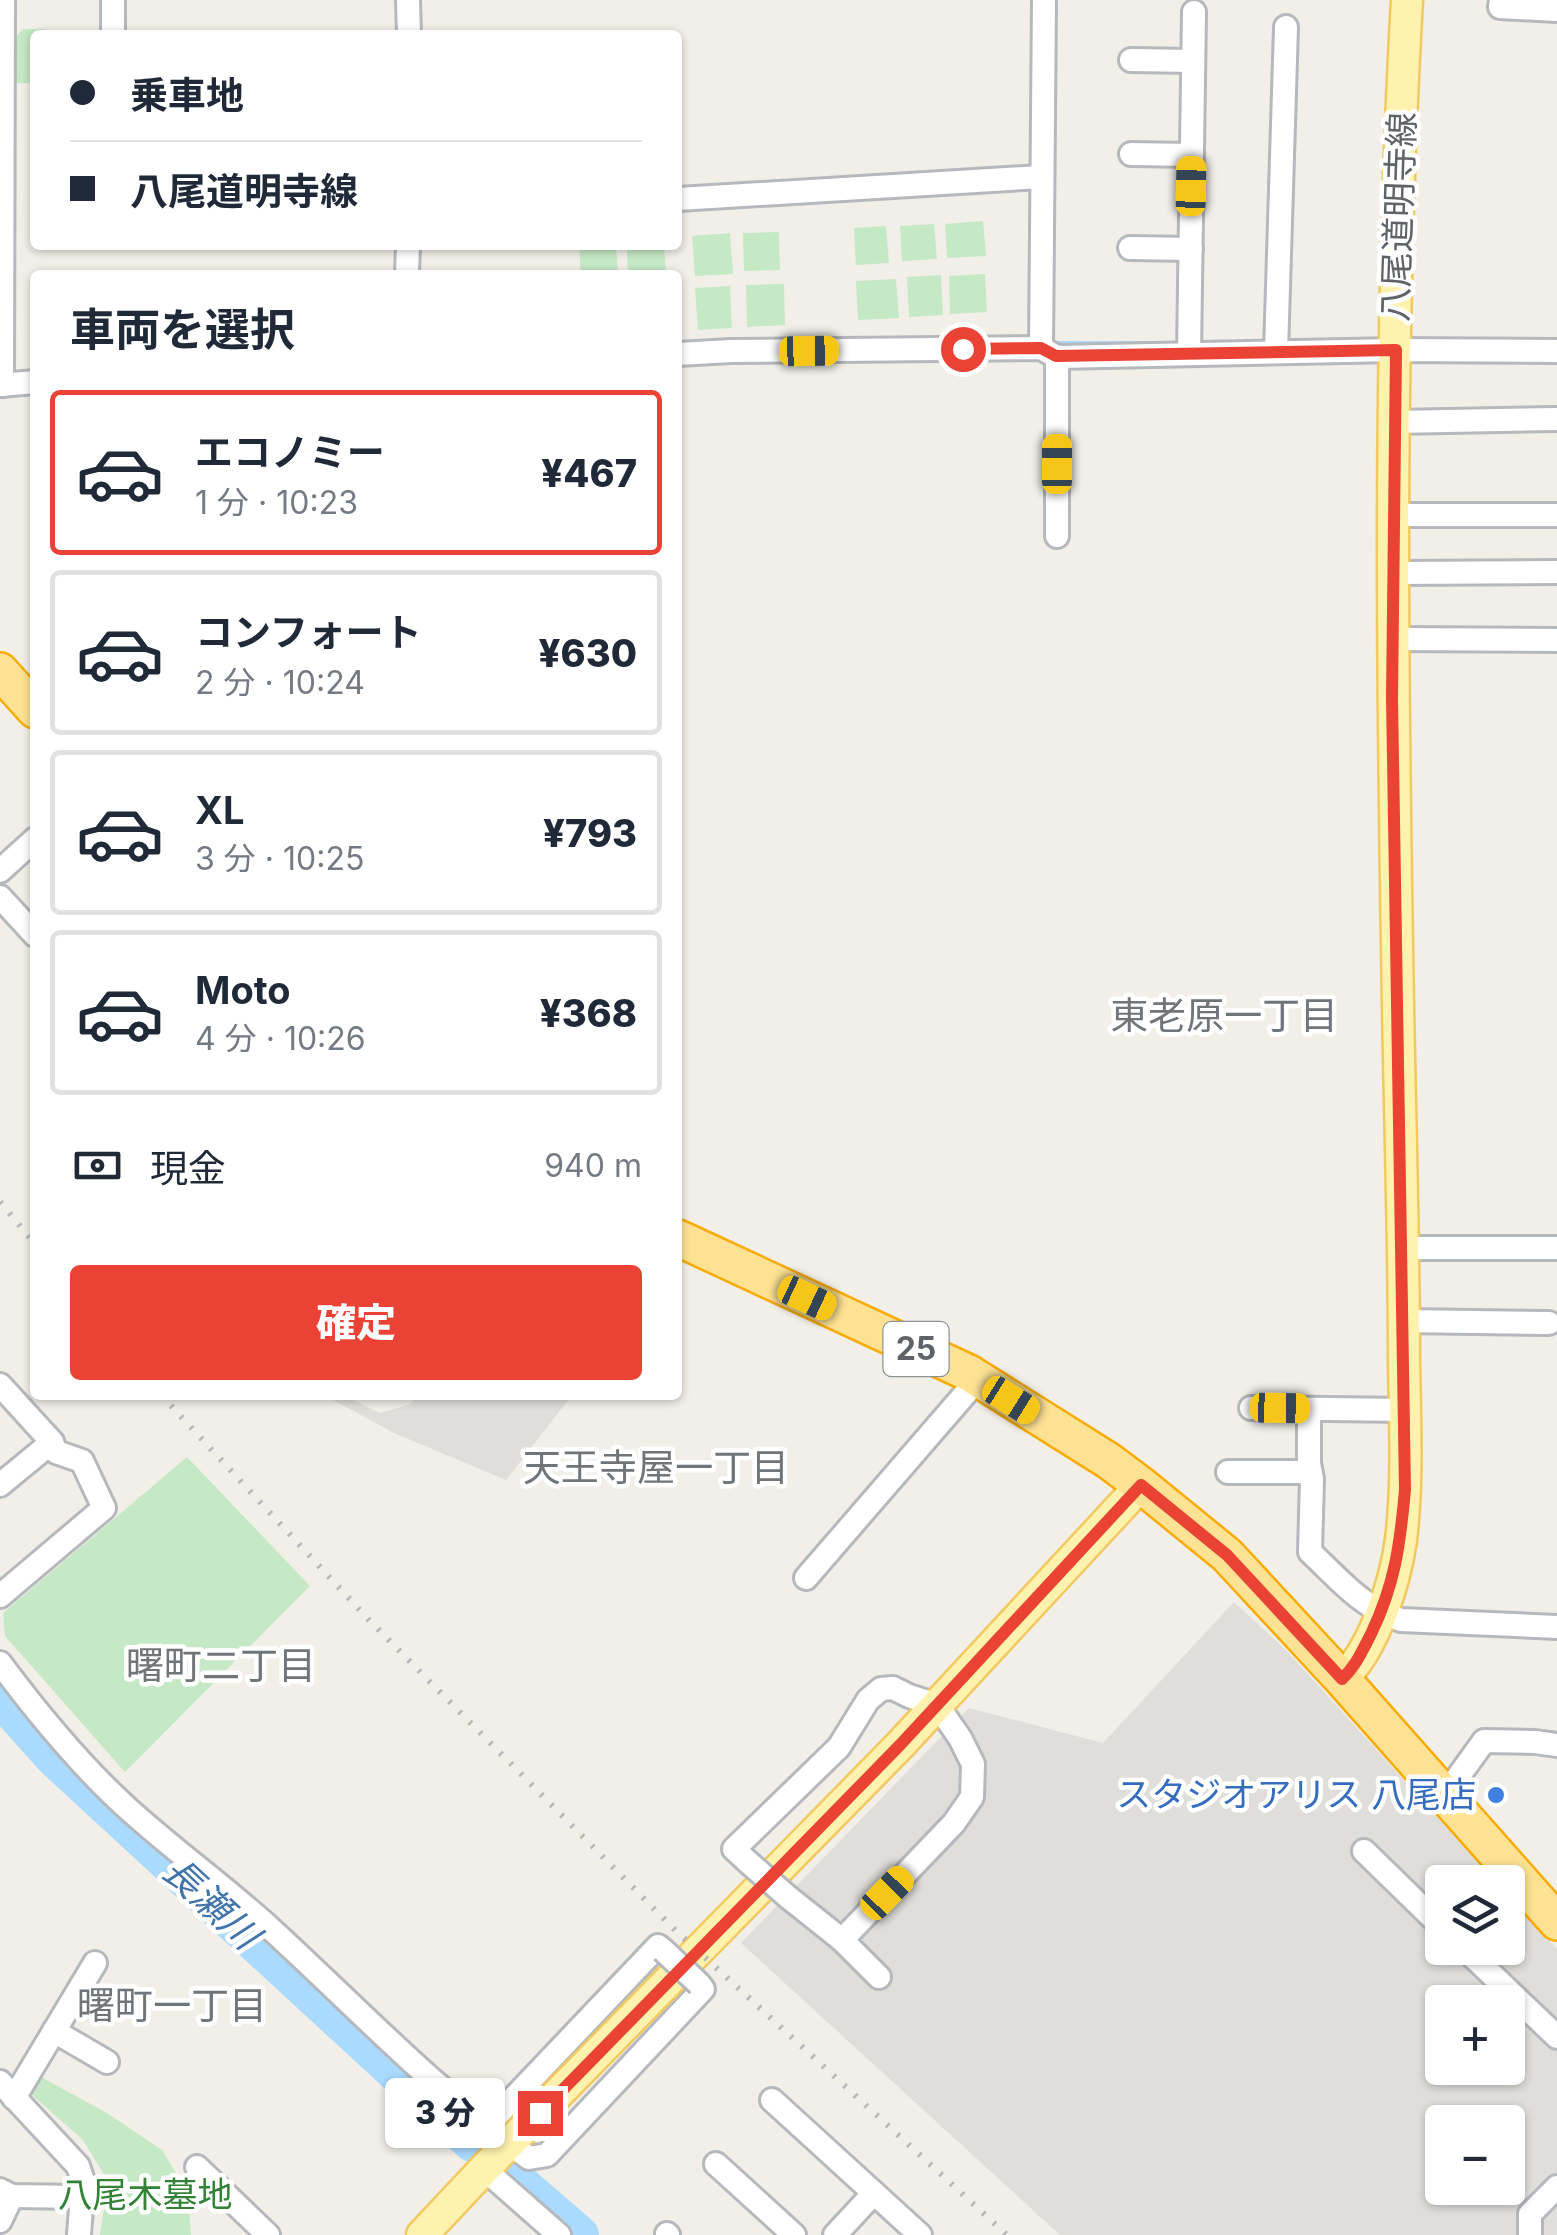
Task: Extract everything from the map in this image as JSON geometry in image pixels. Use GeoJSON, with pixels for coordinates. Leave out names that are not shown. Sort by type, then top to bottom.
{"type":"FeatureCollection","features":[{"type":"Feature","properties":{"kind":"highway"},"geometry":{"type":"LineString","coordinates":[[0,670],[30,704]]}},
{"type":"Feature","properties":{"kind":"highway","name":"25"},"geometry":{"type":"LineString","coordinates":[[682,1240],[978,1379],[1141,1485],[1227,1555],[1557,1922]]}},
{"type":"Feature","properties":{"kind":"main road","name":"八尾道明寺線"},"geometry":{"type":"LineString","coordinates":[[1342,1679],[1355,1667],[1393,1581],[1405,1490],[1393,639],[1396,350],[1407,0]]}},
{"type":"Feature","properties":{"kind":"main road"},"geometry":{"type":"LineString","coordinates":[[422,2235],[484,2169],[498,2135],[937,1705],[1141,1485]]}},
{"type":"Feature","properties":{"kind":"street"},"geometry":{"type":"LineString","coordinates":[[113,0],[113,30]]}},
{"type":"Feature","properties":{"kind":"street"},"geometry":{"type":"LineString","coordinates":[[408,0],[408,30]]}},
{"type":"Feature","properties":{"kind":"street"},"geometry":{"type":"LineString","coordinates":[[1044,0],[1042,177],[1057,536]]}},
{"type":"Feature","properties":{"kind":"street"},"geometry":{"type":"LineString","coordinates":[[1501,0],[1500,7],[1557,10]]}},
{"type":"Feature","properties":{"kind":"street"},"geometry":{"type":"LineString","coordinates":[[1189,354],[1194,12]]}},
{"type":"Feature","properties":{"kind":"street"},"geometry":{"type":"LineString","coordinates":[[2,15],[1,385],[30,382]]}},
{"type":"Feature","properties":{"kind":"street"},"geometry":{"type":"LineString","coordinates":[[1276,352],[1286,27]]}},
{"type":"Feature","properties":{"kind":"street"},"geometry":{"type":"LineString","coordinates":[[1131,60],[1193,61]]}},
{"type":"Feature","properties":{"kind":"street"},"geometry":{"type":"LineString","coordinates":[[1131,154],[1192,155]]}},
{"type":"Feature","properties":{"kind":"street"},"geometry":{"type":"LineString","coordinates":[[682,199],[1042,177]]}},
{"type":"Feature","properties":{"kind":"street"},"geometry":{"type":"LineString","coordinates":[[1130,248],[1190,248]]}},
{"type":"Feature","properties":{"kind":"street"},"geometry":{"type":"LineString","coordinates":[[682,354],[1557,352]]}},
{"type":"Feature","properties":{"kind":"street"},"geometry":{"type":"LineString","coordinates":[[1395,422],[1557,419]]}},
{"type":"Feature","properties":{"kind":"street"},"geometry":{"type":"LineString","coordinates":[[1394,514],[1557,515]]}},
{"type":"Feature","properties":{"kind":"street"},"geometry":{"type":"LineString","coordinates":[[1394,573],[1557,572]]}},
{"type":"Feature","properties":{"kind":"street"},"geometry":{"type":"LineString","coordinates":[[1393,639],[1557,640]]}},
{"type":"Feature","properties":{"kind":"street"},"geometry":{"type":"LineString","coordinates":[[0,871],[30,844]]}},
{"type":"Feature","properties":{"kind":"street"},"geometry":{"type":"LineString","coordinates":[[0,897],[30,929]]}},
{"type":"Feature","properties":{"kind":"street"},"geometry":{"type":"LineString","coordinates":[[1402,1248],[1557,1248]]}},
{"type":"Feature","properties":{"kind":"street"},"geometry":{"type":"LineString","coordinates":[[1404,1321],[1549,1323]]}},
{"type":"Feature","properties":{"kind":"street"},"geometry":{"type":"LineString","coordinates":[[806,1578],[978,1379]]}},
{"type":"Feature","properties":{"kind":"street"},"geometry":{"type":"LineString","coordinates":[[0,1386],[52,1442],[56,1452],[82,1462],[104,1508],[0,1596]]}},
{"type":"Feature","properties":{"kind":"street"},"geometry":{"type":"LineString","coordinates":[[1251,1408],[1405,1410]]}},
{"type":"Feature","properties":{"kind":"street"},"geometry":{"type":"LineString","coordinates":[[1309,1409],[1310,1552],[1367,1606],[1402,1620],[1557,1627]]}},
{"type":"Feature","properties":{"kind":"street"},"geometry":{"type":"LineString","coordinates":[[0,1485],[52,1442]]}},
{"type":"Feature","properties":{"kind":"street"},"geometry":{"type":"LineString","coordinates":[[1228,1472],[1310,1472]]}},
{"type":"Feature","properties":{"kind":"street"},"geometry":{"type":"LineString","coordinates":[[0,1664],[56,1735],[124,1806],[270,1928],[342,1998],[498,2135],[529,2158],[547,2155],[703,1989],[658,1946],[498,2135]]}},
{"type":"Feature","properties":{"kind":"street"},"geometry":{"type":"LineString","coordinates":[[842,1940],[954,1823],[972,1797],[973,1764],[937,1705],[894,1688],[882,1689],[868,1700],[839,1746],[734,1848],[842,1940],[879,1977]]}},
{"type":"Feature","properties":{"kind":"street"},"geometry":{"type":"LineString","coordinates":[[1445,1796],[1484,1741],[1557,1745]]}},
{"type":"Feature","properties":{"kind":"street"},"geometry":{"type":"LineString","coordinates":[[1364,1851],[1425,1910]]}},
{"type":"Feature","properties":{"kind":"street"},"geometry":{"type":"LineString","coordinates":[[79,2235],[83,2181],[78,2166],[7,2090],[54,2031],[94,1963]]}},
{"type":"Feature","properties":{"kind":"street"},"geometry":{"type":"LineString","coordinates":[[1482,1965],[1557,2037]]}},
{"type":"Feature","properties":{"kind":"street"},"geometry":{"type":"LineString","coordinates":[[54,2031],[107,2062]]}},
{"type":"Feature","properties":{"kind":"street"},"geometry":{"type":"LineString","coordinates":[[772,2100],[920,2235]]}},
{"type":"Feature","properties":{"kind":"street"},"geometry":{"type":"LineString","coordinates":[[716,2164],[794,2235]]}},
{"type":"Feature","properties":{"kind":"street"},"geometry":{"type":"LineString","coordinates":[[196,2166],[268,2235]]}},
{"type":"Feature","properties":{"kind":"street"},"geometry":{"type":"LineString","coordinates":[[484,2169],[559,2235]]}},
{"type":"Feature","properties":{"kind":"street"},"geometry":{"type":"LineString","coordinates":[[1530,2235],[1530,2214],[1557,2186]]}},
{"type":"Feature","properties":{"kind":"street"},"geometry":{"type":"LineString","coordinates":[[0,2221],[6,2193],[82,2196]]}},
{"type":"Feature","properties":{"kind":"street"},"geometry":{"type":"LineString","coordinates":[[835,2235],[874,2193]]}},
{"type":"Feature","properties":{"kind":"shaded area"},"geometry":{"type":"Polygon","coordinates":[[[333,1400],[353,1400],[380,1413],[411,1404],[413,1400],[568,1400],[506,1480],[394,1433],[333,1400]]]}},
{"type":"Feature","properties":{"kind":"shaded area"},"geometry":{"type":"Polygon","coordinates":[[[1234,1602],[1287,1651],[1481,1865],[1425,1865],[1425,1965],[1525,1965],[1525,1914],[1557,1949],[1557,2235],[1060,2235],[741,1943],[969,1708],[1103,1743],[1234,1602]]]}},
{"type":"Feature","properties":{"kind":"green space"},"geometry":{"type":"Polygon","coordinates":[[[23,29],[45,29],[30,30],[30,83],[12,83],[12,41],[23,29]]]}},
{"type":"Feature","properties":{"kind":"green space"},"geometry":{"type":"Polygon","coordinates":[[[983,221],[986,256],[947,258],[945,224],[983,221]]]}},
{"type":"Feature","properties":{"kind":"green space"},"geometry":{"type":"Polygon","coordinates":[[[934,224],[937,259],[902,261],[900,226],[934,224]]]}},
{"type":"Feature","properties":{"kind":"green space"},"geometry":{"type":"Polygon","coordinates":[[[886,226],[889,263],[856,265],[854,228],[886,226]]]}},
{"type":"Feature","properties":{"kind":"green space"},"geometry":{"type":"Polygon","coordinates":[[[779,232],[780,270],[744,271],[743,233],[779,232]]]}},
{"type":"Feature","properties":{"kind":"green space"},"geometry":{"type":"Polygon","coordinates":[[[730,233],[733,274],[695,276],[692,236],[730,233]]]}},
{"type":"Feature","properties":{"kind":"green space"},"geometry":{"type":"Polygon","coordinates":[[[579,250],[616,250],[618,270],[581,270],[579,250]]]}},
{"type":"Feature","properties":{"kind":"green space"},"geometry":{"type":"Polygon","coordinates":[[[627,250],[664,250],[666,270],[628,270],[627,250]]]}},
{"type":"Feature","properties":{"kind":"green space"},"geometry":{"type":"Polygon","coordinates":[[[985,274],[987,312],[950,314],[949,276],[985,274]]]}},
{"type":"Feature","properties":{"kind":"green space"},"geometry":{"type":"Polygon","coordinates":[[[941,275],[943,315],[909,317],[907,277],[941,275]]]}},
{"type":"Feature","properties":{"kind":"green space"},"geometry":{"type":"Polygon","coordinates":[[[896,279],[899,318],[858,320],[856,281],[896,279]]]}},
{"type":"Feature","properties":{"kind":"green space"},"geometry":{"type":"Polygon","coordinates":[[[784,284],[785,325],[747,327],[746,285],[784,284]]]}},
{"type":"Feature","properties":{"kind":"green space"},"geometry":{"type":"Polygon","coordinates":[[[730,286],[732,328],[698,330],[695,288],[730,286]]]}},
{"type":"Feature","properties":{"kind":"green space"},"geometry":{"type":"Polygon","coordinates":[[[187,1457],[310,1586],[125,1772],[5,1636],[3,1613],[187,1457]]]}},
{"type":"Feature","properties":{"kind":"green space","name":"八尾木墓地"},"geometry":{"type":"Polygon","coordinates":[[[41,2077],[107,2113],[162,2150],[188,2193],[191,2235],[100,2235],[108,2181],[83,2140],[30,2093],[41,2077]]]}},
{"type":"Feature","properties":{"kind":"waterway"},"geometry":{"type":"LineString","coordinates":[[1056,344],[1155,344]]}},
{"type":"Feature","properties":{"kind":"waterway","name":"長瀬川"},"geometry":{"type":"LineString","coordinates":[[0,1698],[55,1759],[472,2143]]}},
{"type":"Feature","properties":{"kind":"waterway","name":"長瀬川"},"geometry":{"type":"LineString","coordinates":[[515,2179],[580,2235]]}},
{"type":"Feature","properties":{"kind":"railway"},"geometry":{"type":"LineString","coordinates":[[0,1202],[30,1238]]}},
{"type":"Feature","properties":{"kind":"railway"},"geometry":{"type":"LineString","coordinates":[[166,1400],[369,1620],[675,1930],[1007,2235]]}},
{"type":"Feature","properties":{"kind":"place","name":"スタジオアリス 八尾店"},"geometry":{"type":"Point","coordinates":[1496,1795]}},
{"type":"Feature","properties":{"kind":"district","name":"東老原一丁目"},"geometry":{"type":"Point","coordinates":[1224,1016]}},
{"type":"Feature","properties":{"kind":"district","name":"天王寺屋一丁目"},"geometry":{"type":"Point","coordinates":[656,1468]}},
{"type":"Feature","properties":{"kind":"district","name":"曙町二丁目"},"geometry":{"type":"Point","coordinates":[221,1666]}},
{"type":"Feature","properties":{"kind":"district","name":"曙町一丁目"},"geometry":{"type":"Point","coordinates":[172,2006]}},
{"type":"Feature","properties":{"kind":"route"},"geometry":{"type":"LineString","coordinates":[[540,2113],[900,1745],[1141,1485],[1227,1555],[1342,1679],[1355,1667],[1393,1581],[1405,1490],[1392,698],[1396,350],[1056,356],[1041,348],[963,349]]}}]}
